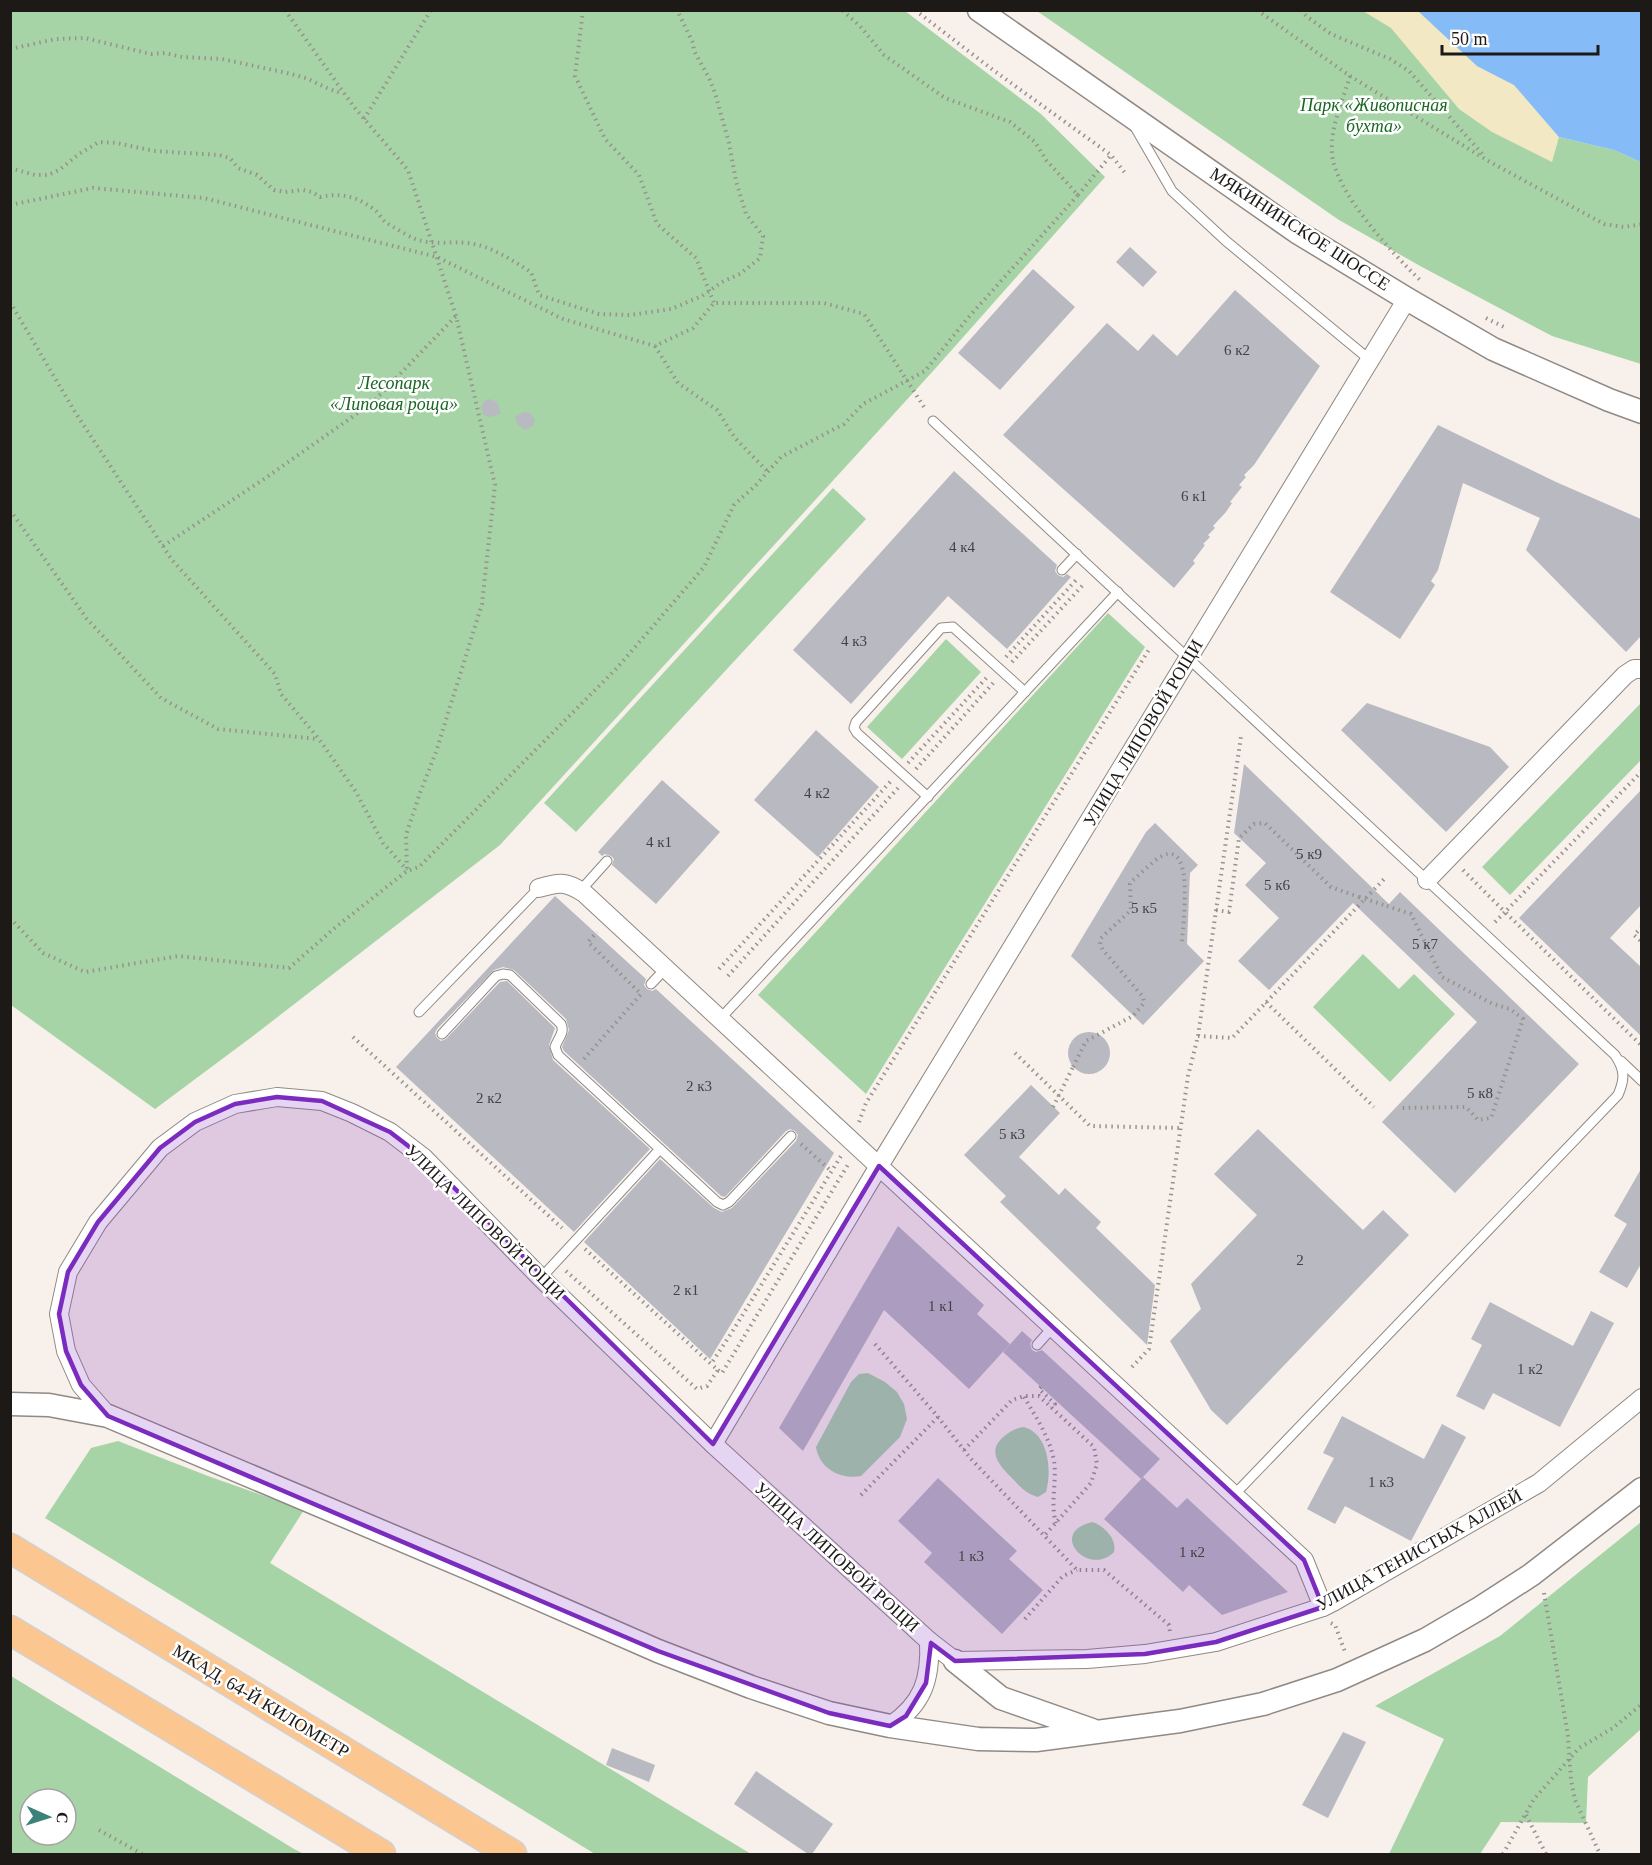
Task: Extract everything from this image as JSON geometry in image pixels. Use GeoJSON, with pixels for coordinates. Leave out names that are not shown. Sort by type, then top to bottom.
{"type":"FeatureCollection","features":[{"type":"Feature","properties":{"kind":"highway","name":"МКАД, 64-Й КИЛОМЕТР"},"geometry":{"type":"LineString","coordinates":[[10,1548],[512,1854]]}},
{"type":"Feature","properties":{"kind":"highway"},"geometry":{"type":"LineString","coordinates":[[10,1630],[381,1854]]}},
{"type":"Feature","properties":{"kind":"street","name":"МЯКИНИНСКОЕ ШОССЕ"},"geometry":{"type":"LineString","coordinates":[[979,10],[1297,232],[1407,299],[1493,349],[1641,412]]}},
{"type":"Feature","properties":{"kind":"street","name":"УЛИЦА ЛИПОВОЙ РОЩИ"},"geometry":{"type":"LineString","coordinates":[[713,1444],[879,1166],[1407,299]]}},
{"type":"Feature","properties":{"kind":"street"},"geometry":{"type":"LineString","coordinates":[[1427,880],[1624,675],[1634,669],[1641,669]]}},
{"type":"Feature","properties":{"kind":"street"},"geometry":{"type":"LineString","coordinates":[[539,888],[556,883],[571,884],[581,890],[1304,1560],[1323,1606]]}},
{"type":"Feature","properties":{"kind":"street","name":"УЛИЦА ЛИПОВОЙ РОЩИ"},"geometry":{"type":"LineString","coordinates":[[108,1416],[81,1385],[66,1351],[60,1314],[68,1272],[98,1222],[160,1148],[195,1122],[235,1104],[277,1097],[322,1101],[390,1132],[424,1158],[541,1278],[713,1444],[929,1641],[955,1661]]}},
{"type":"Feature","properties":{"kind":"street"},"geometry":{"type":"LineString","coordinates":[[56,1406],[64,1402],[73,1390],[77,1376]]}},
{"type":"Feature","properties":{"kind":"street","name":"УЛИЦА ТЕНИСТЫХ АЛЛЕЙ"},"geometry":{"type":"LineString","coordinates":[[955,1661],[1087,1659],[1176,1650],[1216,1642],[1323,1606],[1539,1483],[1641,1398]]}},
{"type":"Feature","properties":{"kind":"street"},"geometry":{"type":"LineString","coordinates":[[10,1404],[56,1406],[108,1416],[464,1566],[658,1651],[751,1687],[829,1713],[890,1726],[978,1739],[1036,1740],[1180,1721],[1263,1704],[1336,1680],[1425,1640],[1480,1608],[1531,1575],[1641,1489]]}},
{"type":"Feature","properties":{"kind":"street"},"geometry":{"type":"LineString","coordinates":[[890,1726],[906,1716],[918,1701],[926,1683],[930,1655],[929,1641]]}},
{"type":"Feature","properties":{"kind":"street"},"geometry":{"type":"LineString","coordinates":[[955,1661],[1001,1698],[1094,1731]]}},
{"type":"Feature","properties":{"kind":"lane"},"geometry":{"type":"LineString","coordinates":[[1126,112],[1172,191],[1226,241],[1370,360]]}},
{"type":"Feature","properties":{"kind":"lane"},"geometry":{"type":"LineString","coordinates":[[933,421],[1641,1081]]}},
{"type":"Feature","properties":{"kind":"lane"},"geometry":{"type":"LineString","coordinates":[[1062,570],[1077,554]]}},
{"type":"Feature","properties":{"kind":"lane"},"geometry":{"type":"LineString","coordinates":[[720,1019],[1118,592]]}},
{"type":"Feature","properties":{"kind":"lane"},"geometry":{"type":"LineString","coordinates":[[928,797],[854,728],[856,722],[941,628],[953,627],[1025,692]]}},
{"type":"Feature","properties":{"kind":"lane"},"geometry":{"type":"LineString","coordinates":[[581,890],[608,861]]}},
{"type":"Feature","properties":{"kind":"lane"},"geometry":{"type":"LineString","coordinates":[[419,1012],[539,888]]}},
{"type":"Feature","properties":{"kind":"lane"},"geometry":{"type":"LineString","coordinates":[[651,984],[666,968]]}},
{"type":"Feature","properties":{"kind":"lane"},"geometry":{"type":"LineString","coordinates":[[442,1034],[496,976],[510,975],[561,1023],[562,1035],[555,1047],[558,1055],[717,1202],[723,1205],[729,1203],[791,1136]]}},
{"type":"Feature","properties":{"kind":"lane"},"geometry":{"type":"LineString","coordinates":[[1233,1495],[1618,1095],[1624,1081],[1623,1067],[1615,1055]]}},
{"type":"Feature","properties":{"kind":"lane"},"geometry":{"type":"LineString","coordinates":[[541,1278],[660,1149]]}},
{"type":"Feature","properties":{"kind":"lane"},"geometry":{"type":"LineString","coordinates":[[1037,1345],[1053,1328]]}},
{"type":"Feature","properties":{"kind":"path"},"geometry":{"type":"LineString","coordinates":[[285,10],[344,94],[408,170],[456,316],[495,485],[482,604],[436,752],[406,835],[407,870]]}},
{"type":"Feature","properties":{"kind":"path"},"geometry":{"type":"LineString","coordinates":[[364,119],[431,10]]}},
{"type":"Feature","properties":{"kind":"path"},"geometry":{"type":"LineString","coordinates":[[583,10],[575,76],[605,139],[639,175],[657,224],[696,258],[714,303]]}},
{"type":"Feature","properties":{"kind":"path"},"geometry":{"type":"LineString","coordinates":[[10,168],[35,175],[48,175],[99,142],[117,143],[154,151],[219,155],[230,158],[238,168],[257,175],[274,190],[285,192],[303,190],[320,197],[334,194],[348,195],[364,203],[377,212],[384,221],[412,237],[433,244],[465,243],[490,249],[531,272],[539,296],[599,314],[630,315],[670,309],[702,296],[722,282],[740,274],[760,258],[763,236],[746,214],[715,93],[677,10]]}},
{"type":"Feature","properties":{"kind":"path"},"geometry":{"type":"LineString","coordinates":[[842,10],[860,26],[884,55],[945,98],[1010,122],[1035,142],[1046,160],[1078,195]]}},
{"type":"Feature","properties":{"kind":"path"},"geometry":{"type":"LineString","coordinates":[[915,10],[993,70],[1111,155],[1125,173]]}},
{"type":"Feature","properties":{"kind":"path"},"geometry":{"type":"LineString","coordinates":[[1257,10],[1350,76],[1490,162],[1604,224],[1624,227],[1641,224]]}},
{"type":"Feature","properties":{"kind":"path"},"geometry":{"type":"LineString","coordinates":[[1301,10],[1331,34],[1390,59],[1409,71],[1490,162]]}},
{"type":"Feature","properties":{"kind":"path"},"geometry":{"type":"LineString","coordinates":[[10,49],[56,39],[85,38],[151,54],[165,53],[182,57],[222,59],[287,73],[306,78],[344,94]]}},
{"type":"Feature","properties":{"kind":"path"},"geometry":{"type":"LineString","coordinates":[[1350,76],[1334,129],[1332,152],[1335,169],[1352,200],[1390,250],[1425,285]]}},
{"type":"Feature","properties":{"kind":"path"},"geometry":{"type":"LineString","coordinates":[[10,918],[43,953],[85,972],[178,956],[289,968],[407,870],[419,867],[617,668],[704,567],[734,504],[782,457],[844,424],[863,404],[925,371],[967,319],[1111,155]]}},
{"type":"Feature","properties":{"kind":"path"},"geometry":{"type":"LineString","coordinates":[[10,205],[93,188],[204,198],[437,257],[563,319],[655,346],[693,328],[714,303],[824,303],[864,315],[933,421]]}},
{"type":"Feature","properties":{"kind":"path"},"geometry":{"type":"LineString","coordinates":[[10,302],[75,412],[172,560],[275,674],[281,694],[319,740],[356,792],[383,843],[407,870]]}},
{"type":"Feature","properties":{"kind":"path"},"geometry":{"type":"LineString","coordinates":[[163,546],[372,403],[456,316]]}},
{"type":"Feature","properties":{"kind":"path"},"geometry":{"type":"LineString","coordinates":[[1484,317],[1504,327]]}},
{"type":"Feature","properties":{"kind":"path"},"geometry":{"type":"LineString","coordinates":[[655,346],[678,383],[717,410],[735,438],[768,472]]}},
{"type":"Feature","properties":{"kind":"path"},"geometry":{"type":"LineString","coordinates":[[10,510],[87,619],[161,698],[218,729],[319,740]]}},
{"type":"Feature","properties":{"kind":"path"},"geometry":{"type":"LineString","coordinates":[[857,1129],[866,1103],[1150,648]]}},
{"type":"Feature","properties":{"kind":"path"},"geometry":{"type":"LineString","coordinates":[[1132,1367],[1149,1349],[1188,1076],[1198,1036],[1241,736]]}},
{"type":"Feature","properties":{"kind":"path"},"geometry":{"type":"LineString","coordinates":[[1484,933],[1641,771]]}},
{"type":"Feature","properties":{"kind":"path"},"geometry":{"type":"LineString","coordinates":[[1216,910],[1229,912],[1239,838],[1254,824],[1265,823],[1331,887],[1411,914],[1442,977],[1493,1004],[1510,1009],[1523,1019],[1491,1118],[1478,1120],[1466,1107],[1400,1108]]}},
{"type":"Feature","properties":{"kind":"path"},"geometry":{"type":"LineString","coordinates":[[1053,1107],[1086,1041],[1133,1016],[1144,1004],[1143,997],[1100,944],[1101,938],[1131,910],[1130,884],[1133,880],[1162,856],[1168,854],[1174,854],[1180,860],[1184,872],[1182,944]]}},
{"type":"Feature","properties":{"kind":"path"},"geometry":{"type":"LineString","coordinates":[[1450,856],[1641,1046]]}},
{"type":"Feature","properties":{"kind":"path"},"geometry":{"type":"LineString","coordinates":[[808,872],[815,880]]}},
{"type":"Feature","properties":{"kind":"path"},"geometry":{"type":"LineString","coordinates":[[1198,1036],[1232,1038],[1386,877]]}},
{"type":"Feature","properties":{"kind":"path"},"geometry":{"type":"LineString","coordinates":[[1641,927],[1634,935],[1641,942]]}},
{"type":"Feature","properties":{"kind":"path"},"geometry":{"type":"LineString","coordinates":[[574,1070],[641,994],[588,942],[595,933]]}},
{"type":"Feature","properties":{"kind":"path"},"geometry":{"type":"LineString","coordinates":[[1266,1002],[1374,1107]]}},
{"type":"Feature","properties":{"kind":"path"},"geometry":{"type":"LineString","coordinates":[[353,1037],[562,1228]]}},
{"type":"Feature","properties":{"kind":"path"},"geometry":{"type":"LineString","coordinates":[[1015,1053],[1090,1126],[1181,1128]]}},
{"type":"Feature","properties":{"kind":"path"},"geometry":{"type":"LineString","coordinates":[[791,1136],[831,1171]]}},
{"type":"Feature","properties":{"kind":"path"},"geometry":{"type":"LineString","coordinates":[[711,1364],[842,1154]]}},
{"type":"Feature","properties":{"kind":"path"},"geometry":{"type":"LineString","coordinates":[[582,1247],[722,1373],[850,1161]]}},
{"type":"Feature","properties":{"kind":"path"},"geometry":{"type":"LineString","coordinates":[[564,1270],[697,1389],[707,1386],[718,1370]]}},
{"type":"Feature","properties":{"kind":"path"},"geometry":{"type":"LineString","coordinates":[[874,1344],[964,1450],[1077,1569]]}},
{"type":"Feature","properties":{"kind":"path"},"geometry":{"type":"LineString","coordinates":[[1041,1387],[1039,1389],[1055,1404],[1052,1408]]}},
{"type":"Feature","properties":{"kind":"path"},"geometry":{"type":"LineString","coordinates":[[964,1450],[1011,1400],[1024,1396],[1039,1396],[1094,1447],[1097,1464],[1091,1483],[1044,1536]]}},
{"type":"Feature","properties":{"kind":"path"},"geometry":{"type":"LineString","coordinates":[[1024,1396],[1045,1434],[1054,1461],[1053,1512],[1056,1522]]}},
{"type":"Feature","properties":{"kind":"path"},"geometry":{"type":"LineString","coordinates":[[861,1495],[938,1417]]}},
{"type":"Feature","properties":{"kind":"path"},"geometry":{"type":"LineString","coordinates":[[1025,1619],[1063,1576],[1077,1569],[1104,1570],[1168,1625],[1176,1650]]}},
{"type":"Feature","properties":{"kind":"path"},"geometry":{"type":"LineString","coordinates":[[1544,1593],[1568,1736],[1575,1800],[1600,1854]]}},
{"type":"Feature","properties":{"kind":"path"},"geometry":{"type":"LineString","coordinates":[[1503,1854],[1534,1799],[1579,1748],[1612,1728],[1641,1704]]}},
{"type":"Feature","properties":{"kind":"path"},"geometry":{"type":"LineString","coordinates":[[1526,1814],[1546,1854]]}},
{"type":"Feature","properties":{"kind":"path"},"geometry":{"type":"LineString","coordinates":[[99,1830],[142,1854]]}},
{"type":"Feature","properties":{"kind":"highlighted area"},"geometry":{"type":"Polygon","coordinates":[[[277,1097],[322,1101],[390,1132],[424,1158],[713,1444],[879,1166],[1304,1560],[1323,1607],[1216,1642],[1145,1654],[955,1661],[931,1643],[926,1683],[906,1716],[890,1726],[829,1713],[658,1651],[108,1416],[81,1385],[66,1351],[59,1314],[68,1272],[98,1222],[160,1148],[195,1122],[235,1104],[277,1097]]]}},
{"type":"Feature","properties":{"kind":"green space","name":"Лесопарк «Липовая роща»"},"geometry":{"type":"Polygon","coordinates":[[[11,11],[905,11],[1041,114],[1105,177],[934,370],[500,845],[155,1109],[11,1005],[11,11]]]}},
{"type":"Feature","properties":{"kind":"green space","name":"Парк «Живописная бухта»"},"geometry":{"type":"Polygon","coordinates":[[[1037,11],[1418,11],[1477,66],[1514,85],[1559,137],[1614,150],[1641,162],[1641,364],[1552,336],[1339,220],[1037,11]]]}},
{"type":"Feature","properties":{"kind":"green space"},"geometry":{"type":"Polygon","coordinates":[[[833,488],[866,519],[576,832],[544,803],[833,488]]]}},
{"type":"Feature","properties":{"kind":"green space"},"geometry":{"type":"Polygon","coordinates":[[[1108,613],[1145,647],[866,1094],[758,995],[1108,613]]]}},
{"type":"Feature","properties":{"kind":"green space"},"geometry":{"type":"Polygon","coordinates":[[[946,639],[981,672],[902,759],[867,727],[946,639]]]}},
{"type":"Feature","properties":{"kind":"green space"},"geometry":{"type":"Polygon","coordinates":[[[1640,704],[1641,760],[1510,895],[1482,867],[1640,704]]]}},
{"type":"Feature","properties":{"kind":"green space"},"geometry":{"type":"Polygon","coordinates":[[[1363,954],[1399,989],[1414,974],[1455,1014],[1390,1082],[1313,1007],[1363,954]]]}},
{"type":"Feature","properties":{"kind":"green space"},"geometry":{"type":"Polygon","coordinates":[[[868,1373],[897,1392],[904,1404],[907,1419],[900,1437],[861,1476],[838,1474],[821,1461],[816,1447],[851,1382],[859,1374],[868,1373]]]}},
{"type":"Feature","properties":{"kind":"green space"},"geometry":{"type":"Polygon","coordinates":[[[1024,1427],[1039,1437],[1047,1454],[1048,1483],[1046,1492],[1038,1497],[1017,1484],[998,1461],[995,1451],[997,1445],[1007,1434],[1024,1427]]]}},
{"type":"Feature","properties":{"kind":"green space"},"geometry":{"type":"Polygon","coordinates":[[[118,1441],[304,1510],[270,1563],[751,1854],[595,1854],[45,1518],[91,1448],[118,1441]]]}},
{"type":"Feature","properties":{"kind":"green space"},"geometry":{"type":"Polygon","coordinates":[[[1093,1522],[1106,1530],[1114,1543],[1114,1552],[1104,1559],[1094,1560],[1084,1557],[1072,1543],[1073,1535],[1079,1527],[1093,1522]]]}},
{"type":"Feature","properties":{"kind":"green space"},"geometry":{"type":"Polygon","coordinates":[[[1641,1522],[1641,1729],[1588,1777],[1586,1823],[1501,1822],[1480,1854],[1389,1854],[1444,1739],[1375,1706],[1500,1636],[1641,1522]]]}},
{"type":"Feature","properties":{"kind":"green space"},"geometry":{"type":"Polygon","coordinates":[[[11,1676],[294,1849],[304,1854],[11,1854],[11,1676]]]}},
{"type":"Feature","properties":{"kind":"sand"},"geometry":{"type":"Polygon","coordinates":[[[1363,11],[1418,11],[1477,66],[1514,85],[1559,137],[1552,162],[1492,132],[1459,109],[1391,28],[1363,11]]]}},
{"type":"Feature","properties":{"kind":"water"},"geometry":{"type":"Polygon","coordinates":[[[1418,11],[1641,11],[1641,162],[1614,150],[1559,137],[1514,85],[1477,66],[1418,11]]]}},
{"type":"Feature","properties":{"kind":"building"},"geometry":{"type":"Polygon","coordinates":[[[1130,247],[1157,272],[1143,287],[1116,262],[1130,247]]]}},
{"type":"Feature","properties":{"kind":"building"},"geometry":{"type":"Polygon","coordinates":[[[1033,269],[1075,307],[1000,390],[958,353],[1033,269]]]}},
{"type":"Feature","properties":{"kind":"building"},"geometry":{"type":"Polygon","coordinates":[[[1235,290],[1320,366],[1254,465],[1244,475],[1246,477],[1239,485],[1242,487],[1230,502],[1232,503],[1226,512],[1213,526],[1215,528],[1208,535],[1210,537],[1193,561],[1195,563],[1174,588],[1003,435],[1107,323],[1138,351],[1153,334],[1177,356],[1235,290]]]}},
{"type":"Feature","properties":{"kind":"building"},"geometry":{"type":"Polygon","coordinates":[[[489,399],[497,402],[501,413],[490,417],[484,415],[481,407],[489,399]]]}},
{"type":"Feature","properties":{"kind":"building"},"geometry":{"type":"Polygon","coordinates":[[[524,412],[530,413],[535,420],[533,426],[525,430],[518,425],[515,417],[524,412]]]}},
{"type":"Feature","properties":{"kind":"building"},"geometry":{"type":"Polygon","coordinates":[[[1438,425],[1556,482],[1641,519],[1641,636],[1626,652],[1526,550],[1540,518],[1463,483],[1438,570],[1431,581],[1435,585],[1400,639],[1330,592],[1438,425]]]}},
{"type":"Feature","properties":{"kind":"building"},"geometry":{"type":"Polygon","coordinates":[[[954,471],[1057,565],[1055,571],[1058,575],[1063,577],[1067,574],[1071,577],[1007,649],[948,596],[851,704],[793,650],[954,471]]]}},
{"type":"Feature","properties":{"kind":"building"},"geometry":{"type":"Polygon","coordinates":[[[1367,703],[1490,747],[1509,767],[1446,832],[1341,730],[1367,703]]]}},
{"type":"Feature","properties":{"kind":"building"},"geometry":{"type":"Polygon","coordinates":[[[816,730],[879,787],[818,857],[754,800],[816,730]]]}},
{"type":"Feature","properties":{"kind":"building"},"geometry":{"type":"Polygon","coordinates":[[[1244,764],[1389,904],[1400,892],[1579,1064],[1455,1193],[1382,1122],[1477,1022],[1353,903],[1269,990],[1238,961],[1279,918],[1245,885],[1266,863],[1234,833],[1244,764]]]}},
{"type":"Feature","properties":{"kind":"building"},"geometry":{"type":"Polygon","coordinates":[[[662,780],[720,832],[656,904],[612,865],[614,859],[611,856],[605,854],[602,856],[598,852],[662,780]]]}},
{"type":"Feature","properties":{"kind":"building"},"geometry":{"type":"Polygon","coordinates":[[[1641,790],[1641,905],[1610,938],[1641,967],[1641,1036],[1519,918],[1641,790]]]}},
{"type":"Feature","properties":{"kind":"building"},"geometry":{"type":"Polygon","coordinates":[[[1155,823],[1198,865],[1190,873],[1187,944],[1204,961],[1143,1025],[1071,956],[1146,832],[1155,823]]]}},
{"type":"Feature","properties":{"kind":"building"},"geometry":{"type":"Polygon","coordinates":[[[555,896],[646,979],[644,985],[647,989],[652,991],[656,989],[834,1153],[710,1359],[584,1242],[660,1159],[714,1208],[722,1212],[732,1208],[796,1141],[798,1135],[795,1131],[790,1129],[786,1131],[725,1197],[721,1196],[564,1051],[562,1047],[569,1030],[566,1019],[514,970],[503,967],[494,970],[437,1029],[435,1033],[437,1038],[441,1041],[446,1039],[500,982],[507,981],[555,1028],[549,1045],[553,1060],[650,1149],[574,1232],[396,1067],[555,896]]]}},
{"type":"Feature","properties":{"kind":"building"},"geometry":{"type":"Polygon","coordinates":[[[1089,1032],[1104,1038],[1110,1053],[1104,1068],[1089,1074],[1074,1068],[1068,1053],[1074,1038],[1089,1032]]]}},
{"type":"Feature","properties":{"kind":"building"},"geometry":{"type":"Polygon","coordinates":[[[1031,1085],[1060,1113],[1019,1157],[1059,1195],[1065,1188],[1101,1222],[1096,1228],[1155,1285],[1147,1345],[1000,1202],[1006,1196],[964,1155],[1031,1085]]]}},
{"type":"Feature","properties":{"kind":"building"},"geometry":{"type":"Polygon","coordinates":[[[1258,1129],[1363,1230],[1383,1210],[1409,1235],[1227,1425],[1211,1410],[1170,1341],[1201,1309],[1191,1284],[1257,1215],[1214,1174],[1258,1129]]]}},
{"type":"Feature","properties":{"kind":"building"},"geometry":{"type":"Polygon","coordinates":[[[1641,1169],[1641,1264],[1627,1288],[1599,1272],[1627,1224],[1614,1216],[1641,1169]]]}},
{"type":"Feature","properties":{"kind":"building"},"geometry":{"type":"Polygon","coordinates":[[[898,1226],[984,1305],[977,1314],[1010,1344],[969,1389],[884,1310],[803,1451],[779,1428],[898,1226]]]}},
{"type":"Feature","properties":{"kind":"building"},"geometry":{"type":"Polygon","coordinates":[[[1490,1302],[1573,1346],[1591,1311],[1614,1323],[1560,1427],[1493,1393],[1484,1410],[1456,1396],[1482,1345],[1471,1339],[1490,1302]]]}},
{"type":"Feature","properties":{"kind":"building"},"geometry":{"type":"Polygon","coordinates":[[[1022,1331],[1032,1340],[1030,1344],[1032,1350],[1036,1352],[1042,1350],[1160,1459],[1141,1479],[1003,1352],[1022,1331]]]}},
{"type":"Feature","properties":{"kind":"building"},"geometry":{"type":"Polygon","coordinates":[[[1342,1416],[1424,1459],[1442,1424],[1466,1437],[1411,1541],[1345,1506],[1335,1524],[1307,1509],[1334,1458],[1323,1453],[1342,1416]]]}},
{"type":"Feature","properties":{"kind":"building"},"geometry":{"type":"Polygon","coordinates":[[[1143,1477],[1177,1508],[1187,1498],[1288,1592],[1222,1615],[1189,1585],[1183,1592],[1104,1519],[1143,1477]]]}},
{"type":"Feature","properties":{"kind":"building"},"geometry":{"type":"Polygon","coordinates":[[[938,1478],[1017,1551],[1009,1559],[1043,1590],[1002,1634],[924,1562],[932,1553],[898,1521],[938,1478]]]}},
{"type":"Feature","properties":{"kind":"building"},"geometry":{"type":"Polygon","coordinates":[[[1343,1732],[1366,1742],[1328,1818],[1302,1805],[1343,1732]]]}},
{"type":"Feature","properties":{"kind":"building"},"geometry":{"type":"Polygon","coordinates":[[[612,1748],[655,1765],[649,1782],[606,1765],[612,1748]]]}},
{"type":"Feature","properties":{"kind":"building"},"geometry":{"type":"Polygon","coordinates":[[[756,1771],[833,1824],[812,1854],[808,1854],[734,1804],[756,1771]]]}}]}
